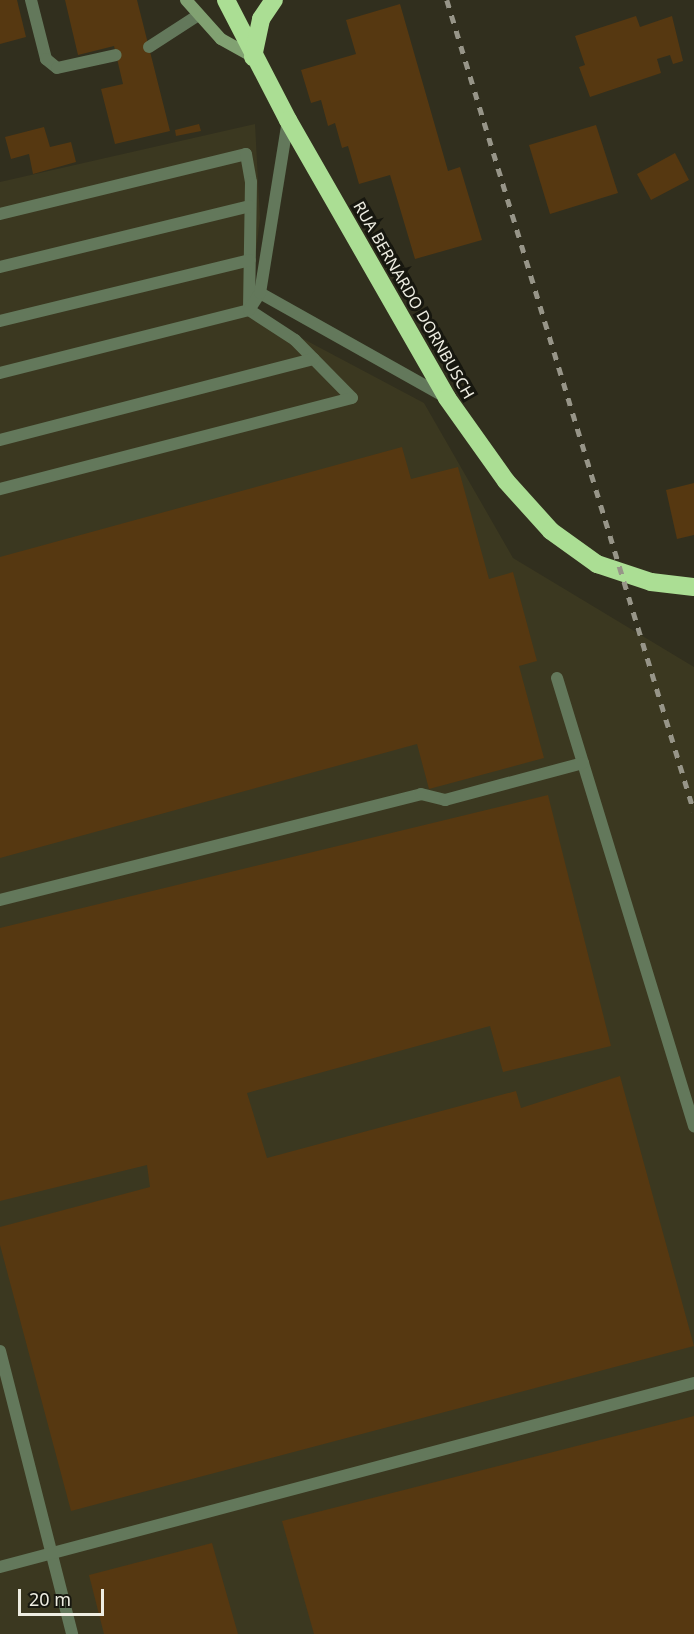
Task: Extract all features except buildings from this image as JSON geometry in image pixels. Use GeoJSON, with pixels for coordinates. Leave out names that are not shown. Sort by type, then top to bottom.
{"type":"FeatureCollection","features":[{"type":"Feature","properties":{"kind":"highway","name":"RUA BERNARDO DORNBUSCH"},"geometry":{"type":"LineString","coordinates":[[226,0],[253,57],[447,398],[528,508],[572,549],[622,574],[694,588]]}},
{"type":"Feature","properties":{"kind":"highway"},"geometry":{"type":"LineString","coordinates":[[253,57],[261,19],[274,0]]}},
{"type":"Feature","properties":{"kind":"main road"},"geometry":{"type":"LineString","coordinates":[[186,0],[221,39],[253,57]]}},
{"type":"Feature","properties":{"kind":"lane"},"geometry":{"type":"LineString","coordinates":[[31,0],[46,58],[57,68],[116,55]]}},
{"type":"Feature","properties":{"kind":"lane"},"geometry":{"type":"LineString","coordinates":[[149,47],[198,16]]}},
{"type":"Feature","properties":{"kind":"lane"},"geometry":{"type":"LineString","coordinates":[[0,373],[249,310],[260,292],[288,120]]}},
{"type":"Feature","properties":{"kind":"lane"},"geometry":{"type":"LineString","coordinates":[[0,214],[246,154],[250,206],[249,310]]}},
{"type":"Feature","properties":{"kind":"lane"},"geometry":{"type":"LineString","coordinates":[[0,267],[250,206]]}},
{"type":"Feature","properties":{"kind":"lane"},"geometry":{"type":"LineString","coordinates":[[0,321],[250,260]]}},
{"type":"Feature","properties":{"kind":"lane"},"geometry":{"type":"LineString","coordinates":[[260,292],[447,398]]}},
{"type":"Feature","properties":{"kind":"lane"},"geometry":{"type":"LineString","coordinates":[[0,489],[352,398],[295,340],[249,310]]}},
{"type":"Feature","properties":{"kind":"lane"},"geometry":{"type":"LineString","coordinates":[[0,440],[314,359]]}},
{"type":"Feature","properties":{"kind":"lane"},"geometry":{"type":"LineString","coordinates":[[557,678],[694,1127]]}},
{"type":"Feature","properties":{"kind":"lane"},"geometry":{"type":"LineString","coordinates":[[0,900],[421,794],[445,800],[584,763]]}},
{"type":"Feature","properties":{"kind":"lane"},"geometry":{"type":"LineString","coordinates":[[0,1351],[72,1634]]}},
{"type":"Feature","properties":{"kind":"lane"},"geometry":{"type":"LineString","coordinates":[[0,1568],[694,1383]]}},
{"type":"Feature","properties":{"kind":"shaded area"},"geometry":{"type":"Polygon","coordinates":[[[255,124],[260,218],[249,310],[424,403],[513,558],[694,667],[694,1634],[0,1634],[0,182],[255,124]]]}},
{"type":"Feature","properties":{"kind":"railway"},"geometry":{"type":"LineString","coordinates":[[447,0],[694,811]]}}]}
